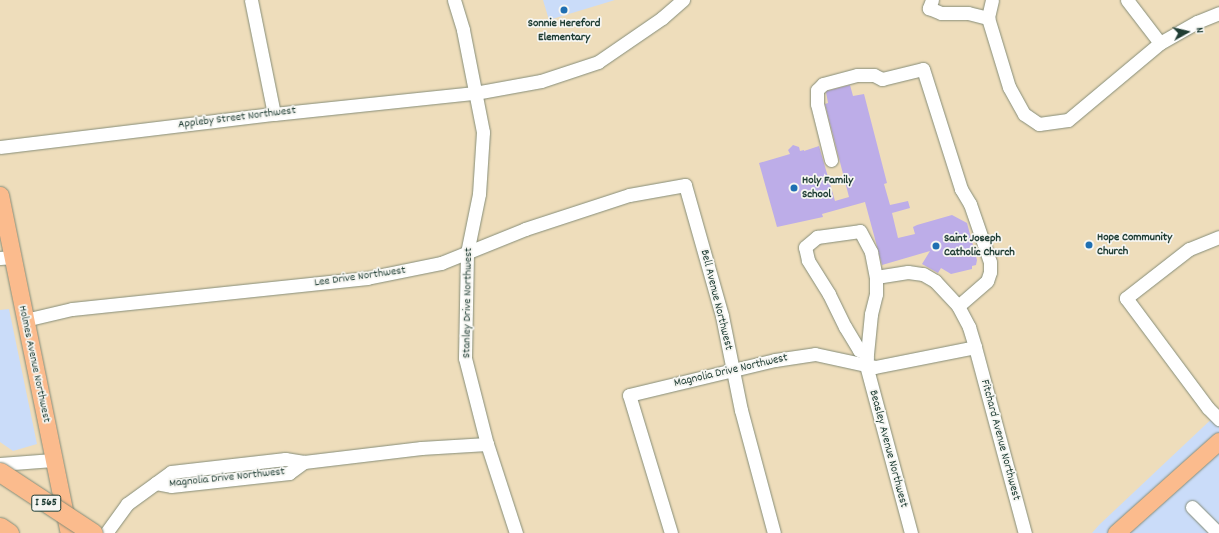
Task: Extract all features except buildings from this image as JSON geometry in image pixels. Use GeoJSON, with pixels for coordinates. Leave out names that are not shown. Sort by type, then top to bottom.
{"type":"FeatureCollection","features":[{"type":"Feature","properties":{"kind":"highway","name":"I 565"},"geometry":{"type":"LineString","coordinates":[[0,472],[93,533]]}},
{"type":"Feature","properties":{"kind":"highway"},"geometry":{"type":"LineString","coordinates":[[0,527],[9,533]]}},
{"type":"Feature","properties":{"kind":"main road","name":"Holmes Avenue Northwest"},"geometry":{"type":"LineString","coordinates":[[0,195],[6,258],[25,320],[69,533]]}},
{"type":"Feature","properties":{"kind":"main road"},"geometry":{"type":"LineString","coordinates":[[1116,533],[1219,441]]}},
{"type":"Feature","properties":{"kind":"street"},"geometry":{"type":"LineString","coordinates":[[251,0],[274,114]]}},
{"type":"Feature","properties":{"kind":"street","name":"Stanley Drive Northwest"},"geometry":{"type":"LineString","coordinates":[[454,0],[463,30],[483,132],[479,194],[467,253],[465,358],[487,444],[516,533]]}},
{"type":"Feature","properties":{"kind":"street","name":"Appleby Street Northwest"},"geometry":{"type":"LineString","coordinates":[[0,147],[274,114],[475,93],[541,81],[598,62],[662,18],[683,0]]}},
{"type":"Feature","properties":{"kind":"street"},"geometry":{"type":"LineString","coordinates":[[932,0],[929,8],[941,13],[968,13],[988,18]]}},
{"type":"Feature","properties":{"kind":"street"},"geometry":{"type":"LineString","coordinates":[[992,0],[988,18],[1009,87],[1024,114],[1039,124],[1068,120],[1160,43],[1197,22],[1219,13]]}},
{"type":"Feature","properties":{"kind":"street"},"geometry":{"type":"LineString","coordinates":[[1127,0],[1160,43]]}},
{"type":"Feature","properties":{"kind":"street"},"geometry":{"type":"LineString","coordinates":[[831,160],[817,104],[817,90],[823,84],[857,75],[874,75],[882,79],[923,69],[961,189],[970,204],[990,262],[990,272],[987,281],[958,306]]}},
{"type":"Feature","properties":{"kind":"street","name":"Lee Drive Northwest"},"geometry":{"type":"LineString","coordinates":[[25,320],[72,309],[367,278],[440,263],[525,229],[628,195],[685,185]]}},
{"type":"Feature","properties":{"kind":"street","name":"Bell Avenue Northwest"},"geometry":{"type":"LineString","coordinates":[[685,185],[722,316],[732,371],[774,533]]}},
{"type":"Feature","properties":{"kind":"street"},"geometry":{"type":"LineString","coordinates":[[860,231],[871,252],[876,277],[876,294],[871,314],[866,359],[845,327],[829,294],[808,260],[805,247],[817,238],[860,231]]}},
{"type":"Feature","properties":{"kind":"street"},"geometry":{"type":"LineString","coordinates":[[1219,237],[1189,249],[1126,298],[1208,408],[1219,419]]}},
{"type":"Feature","properties":{"kind":"street","name":"Fitchard Avenue Northwest"},"geometry":{"type":"LineString","coordinates":[[876,277],[908,272],[923,274],[935,280],[958,306],[969,327],[975,347],[1024,533]]}},
{"type":"Feature","properties":{"kind":"street","name":"Magnolia Drive Northwest"},"geometry":{"type":"LineString","coordinates":[[671,533],[629,395],[775,360],[814,354],[866,359],[874,366],[975,347]]}},
{"type":"Feature","properties":{"kind":"street","name":"Beasley Avenue Northwest"},"geometry":{"type":"LineString","coordinates":[[866,359],[911,533]]}},
{"type":"Feature","properties":{"kind":"street","name":"Magnolia Drive Northwest"},"geometry":{"type":"LineString","coordinates":[[106,533],[127,504],[171,472],[285,459],[304,462],[421,448],[487,444]]}},
{"type":"Feature","properties":{"kind":"street"},"geometry":{"type":"LineString","coordinates":[[0,464],[53,460]]}},
{"type":"Feature","properties":{"kind":"street"},"geometry":{"type":"LineString","coordinates":[[1192,508],[1218,533]]}},
{"type":"Feature","properties":{"kind":"shaded area","name":"Sonnie Hereford Elementary"},"geometry":{"type":"Polygon","coordinates":[[[543,0],[615,0],[549,20],[543,0]]]}},
{"type":"Feature","properties":{"kind":"shaded area"},"geometry":{"type":"Polygon","coordinates":[[[9,309],[37,444],[13,451],[0,442],[0,310],[9,309]]]}},
{"type":"Feature","properties":{"kind":"shaded area"},"geometry":{"type":"Polygon","coordinates":[[[1219,412],[1219,533],[1092,533],[1099,525],[1219,412]]]}},
{"type":"Feature","properties":{"kind":"place","name":"Sonnie Hereford Elementary"},"geometry":{"type":"Point","coordinates":[564,10]}},
{"type":"Feature","properties":{"kind":"place","name":"Holy Family School"},"geometry":{"type":"Point","coordinates":[794,188]}},
{"type":"Feature","properties":{"kind":"place","name":"Hope Community Church"},"geometry":{"type":"Point","coordinates":[1089,245]}},
{"type":"Feature","properties":{"kind":"place","name":"Saint Joseph Catholic Church"},"geometry":{"type":"Point","coordinates":[936,246]}}]}
